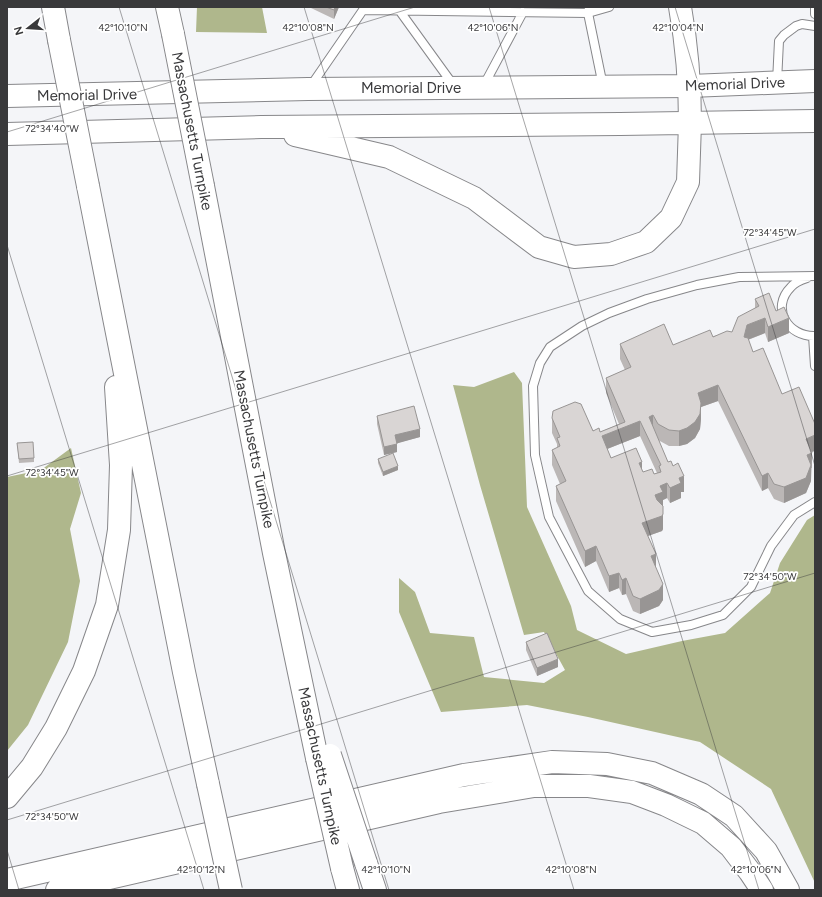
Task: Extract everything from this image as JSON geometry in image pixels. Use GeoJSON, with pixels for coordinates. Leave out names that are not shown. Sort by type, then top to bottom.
{"type":"FeatureCollection","features":[{"type":"Feature","properties":{"kind":"main road"},"geometry":{"type":"LineString","coordinates":[[53,7],[184,672],[231,890]]}},
{"type":"Feature","properties":{"kind":"main road","name":"Massachusetts Turnpike"},"geometry":{"type":"LineString","coordinates":[[167,7],[274,553],[293,645],[323,756],[342,868],[348,890]]}},
{"type":"Feature","properties":{"kind":"main road"},"geometry":{"type":"LineString","coordinates":[[261,127],[389,157],[474,198],[539,247],[574,258],[612,254],[646,242],[671,218],[688,182],[690,86],[685,35],[680,7]]}},
{"type":"Feature","properties":{"kind":"main road","name":"Memorial Drive"},"geometry":{"type":"LineString","coordinates":[[7,96],[308,89],[690,86],[815,81]]}},
{"type":"Feature","properties":{"kind":"main road"},"geometry":{"type":"LineString","coordinates":[[7,134],[261,127],[815,121]]}},
{"type":"Feature","properties":{"kind":"main road"},"geometry":{"type":"LineString","coordinates":[[7,797],[32,767],[56,728],[84,671],[107,605],[119,530],[121,465],[110,300]]}},
{"type":"Feature","properties":{"kind":"main road"},"geometry":{"type":"LineString","coordinates":[[323,756],[366,863],[375,890]]}},
{"type":"Feature","properties":{"kind":"main road"},"geometry":{"type":"LineString","coordinates":[[7,880],[464,775],[552,762],[607,764],[652,773],[701,794],[734,816],[766,851],[788,890]]}},
{"type":"Feature","properties":{"kind":"main road"},"geometry":{"type":"LineString","coordinates":[[57,890],[439,802],[534,786],[589,786],[632,792],[666,805],[703,823],[731,847],[762,890]]}},
{"type":"Feature","properties":{"kind":"lane"},"geometry":{"type":"LineString","coordinates":[[308,89],[364,10],[523,12],[589,10],[609,7]]}},
{"type":"Feature","properties":{"kind":"lane"},"geometry":{"type":"LineString","coordinates":[[814,7],[815,14]]}},
{"type":"Feature","properties":{"kind":"lane"},"geometry":{"type":"LineString","coordinates":[[399,10],[456,88]]}},
{"type":"Feature","properties":{"kind":"lane"},"geometry":{"type":"LineString","coordinates":[[589,10],[604,87]]}},
{"type":"Feature","properties":{"kind":"lane"},"geometry":{"type":"LineString","coordinates":[[483,88],[523,12]]}},
{"type":"Feature","properties":{"kind":"lane"},"geometry":{"type":"LineString","coordinates":[[777,82],[779,41],[796,26],[802,24],[815,26]]}},
{"type":"Feature","properties":{"kind":"lane"},"geometry":{"type":"LineString","coordinates":[[813,277],[739,277],[697,285],[647,299],[609,312],[555,342],[540,363],[533,386],[534,455],[549,518],[588,591],[620,619],[652,632],[692,625],[723,615],[751,587],[771,546],[794,515],[815,502]]}},
{"type":"Feature","properties":{"kind":"lane"},"geometry":{"type":"LineString","coordinates":[[813,277],[791,286],[785,294],[782,303],[782,312],[785,321],[791,329],[799,334],[814,336],[815,366]]}},
{"type":"Feature","properties":{"kind":"green space"},"geometry":{"type":"Polygon","coordinates":[[[197,7],[262,7],[267,33],[196,32],[197,7]]]}},
{"type":"Feature","properties":{"kind":"green space"},"geometry":{"type":"Polygon","coordinates":[[[514,372],[522,383],[527,507],[571,606],[577,630],[626,654],[725,633],[770,593],[780,563],[807,520],[815,515],[815,883],[771,789],[700,742],[527,705],[441,712],[399,612],[399,578],[415,592],[430,633],[474,637],[484,677],[544,683],[565,670],[544,632],[524,635],[480,485],[453,385],[474,387],[514,372]]]}},
{"type":"Feature","properties":{"kind":"green space"},"geometry":{"type":"Polygon","coordinates":[[[71,448],[81,493],[70,529],[80,581],[68,642],[28,725],[7,751],[7,477],[41,470],[71,448]]]}},
{"type":"Feature","properties":{"kind":"building"},"geometry":{"type":"Polygon","coordinates":[[[326,7],[335,7],[334,10],[326,7]]]}},
{"type":"Feature","properties":{"kind":"building"},"geometry":{"type":"Polygon","coordinates":[[[769,293],[776,311],[784,307],[789,318],[768,327],[765,318],[747,325],[744,337],[748,338],[753,352],[763,348],[782,394],[799,387],[815,424],[815,435],[806,439],[812,453],[807,455],[811,465],[806,478],[784,487],[774,484],[768,473],[762,476],[718,385],[698,393],[701,403],[700,414],[695,422],[687,428],[679,431],[669,430],[658,424],[653,415],[649,417],[668,462],[671,461],[673,466],[678,463],[684,476],[679,478],[681,483],[670,488],[667,483],[660,486],[663,492],[655,495],[657,500],[663,506],[663,514],[662,516],[642,523],[656,554],[651,556],[663,584],[659,590],[640,599],[633,596],[626,578],[622,580],[619,573],[609,576],[596,546],[585,551],[556,486],[566,481],[552,450],[560,446],[557,438],[560,437],[552,418],[553,411],[575,402],[581,404],[593,431],[599,428],[600,432],[625,422],[606,378],[631,367],[620,344],[664,324],[673,345],[710,330],[713,337],[727,331],[732,332],[738,317],[759,306],[755,299],[769,293]],[[640,421],[602,436],[611,458],[636,448],[642,462],[639,463],[643,472],[652,469],[654,474],[661,472],[659,466],[661,465],[640,421]]]}},
{"type":"Feature","properties":{"kind":"building"},"geometry":{"type":"Polygon","coordinates":[[[414,406],[420,429],[395,435],[397,444],[384,447],[377,416],[414,406]]]}},
{"type":"Feature","properties":{"kind":"building"},"geometry":{"type":"Polygon","coordinates":[[[33,442],[34,458],[19,459],[17,443],[33,442]]]}},
{"type":"Feature","properties":{"kind":"building"},"geometry":{"type":"Polygon","coordinates":[[[393,453],[398,466],[383,472],[378,459],[393,453]]]}},
{"type":"Feature","properties":{"kind":"building"},"geometry":{"type":"Polygon","coordinates":[[[547,633],[558,659],[537,668],[526,642],[547,633]]]}}]}
